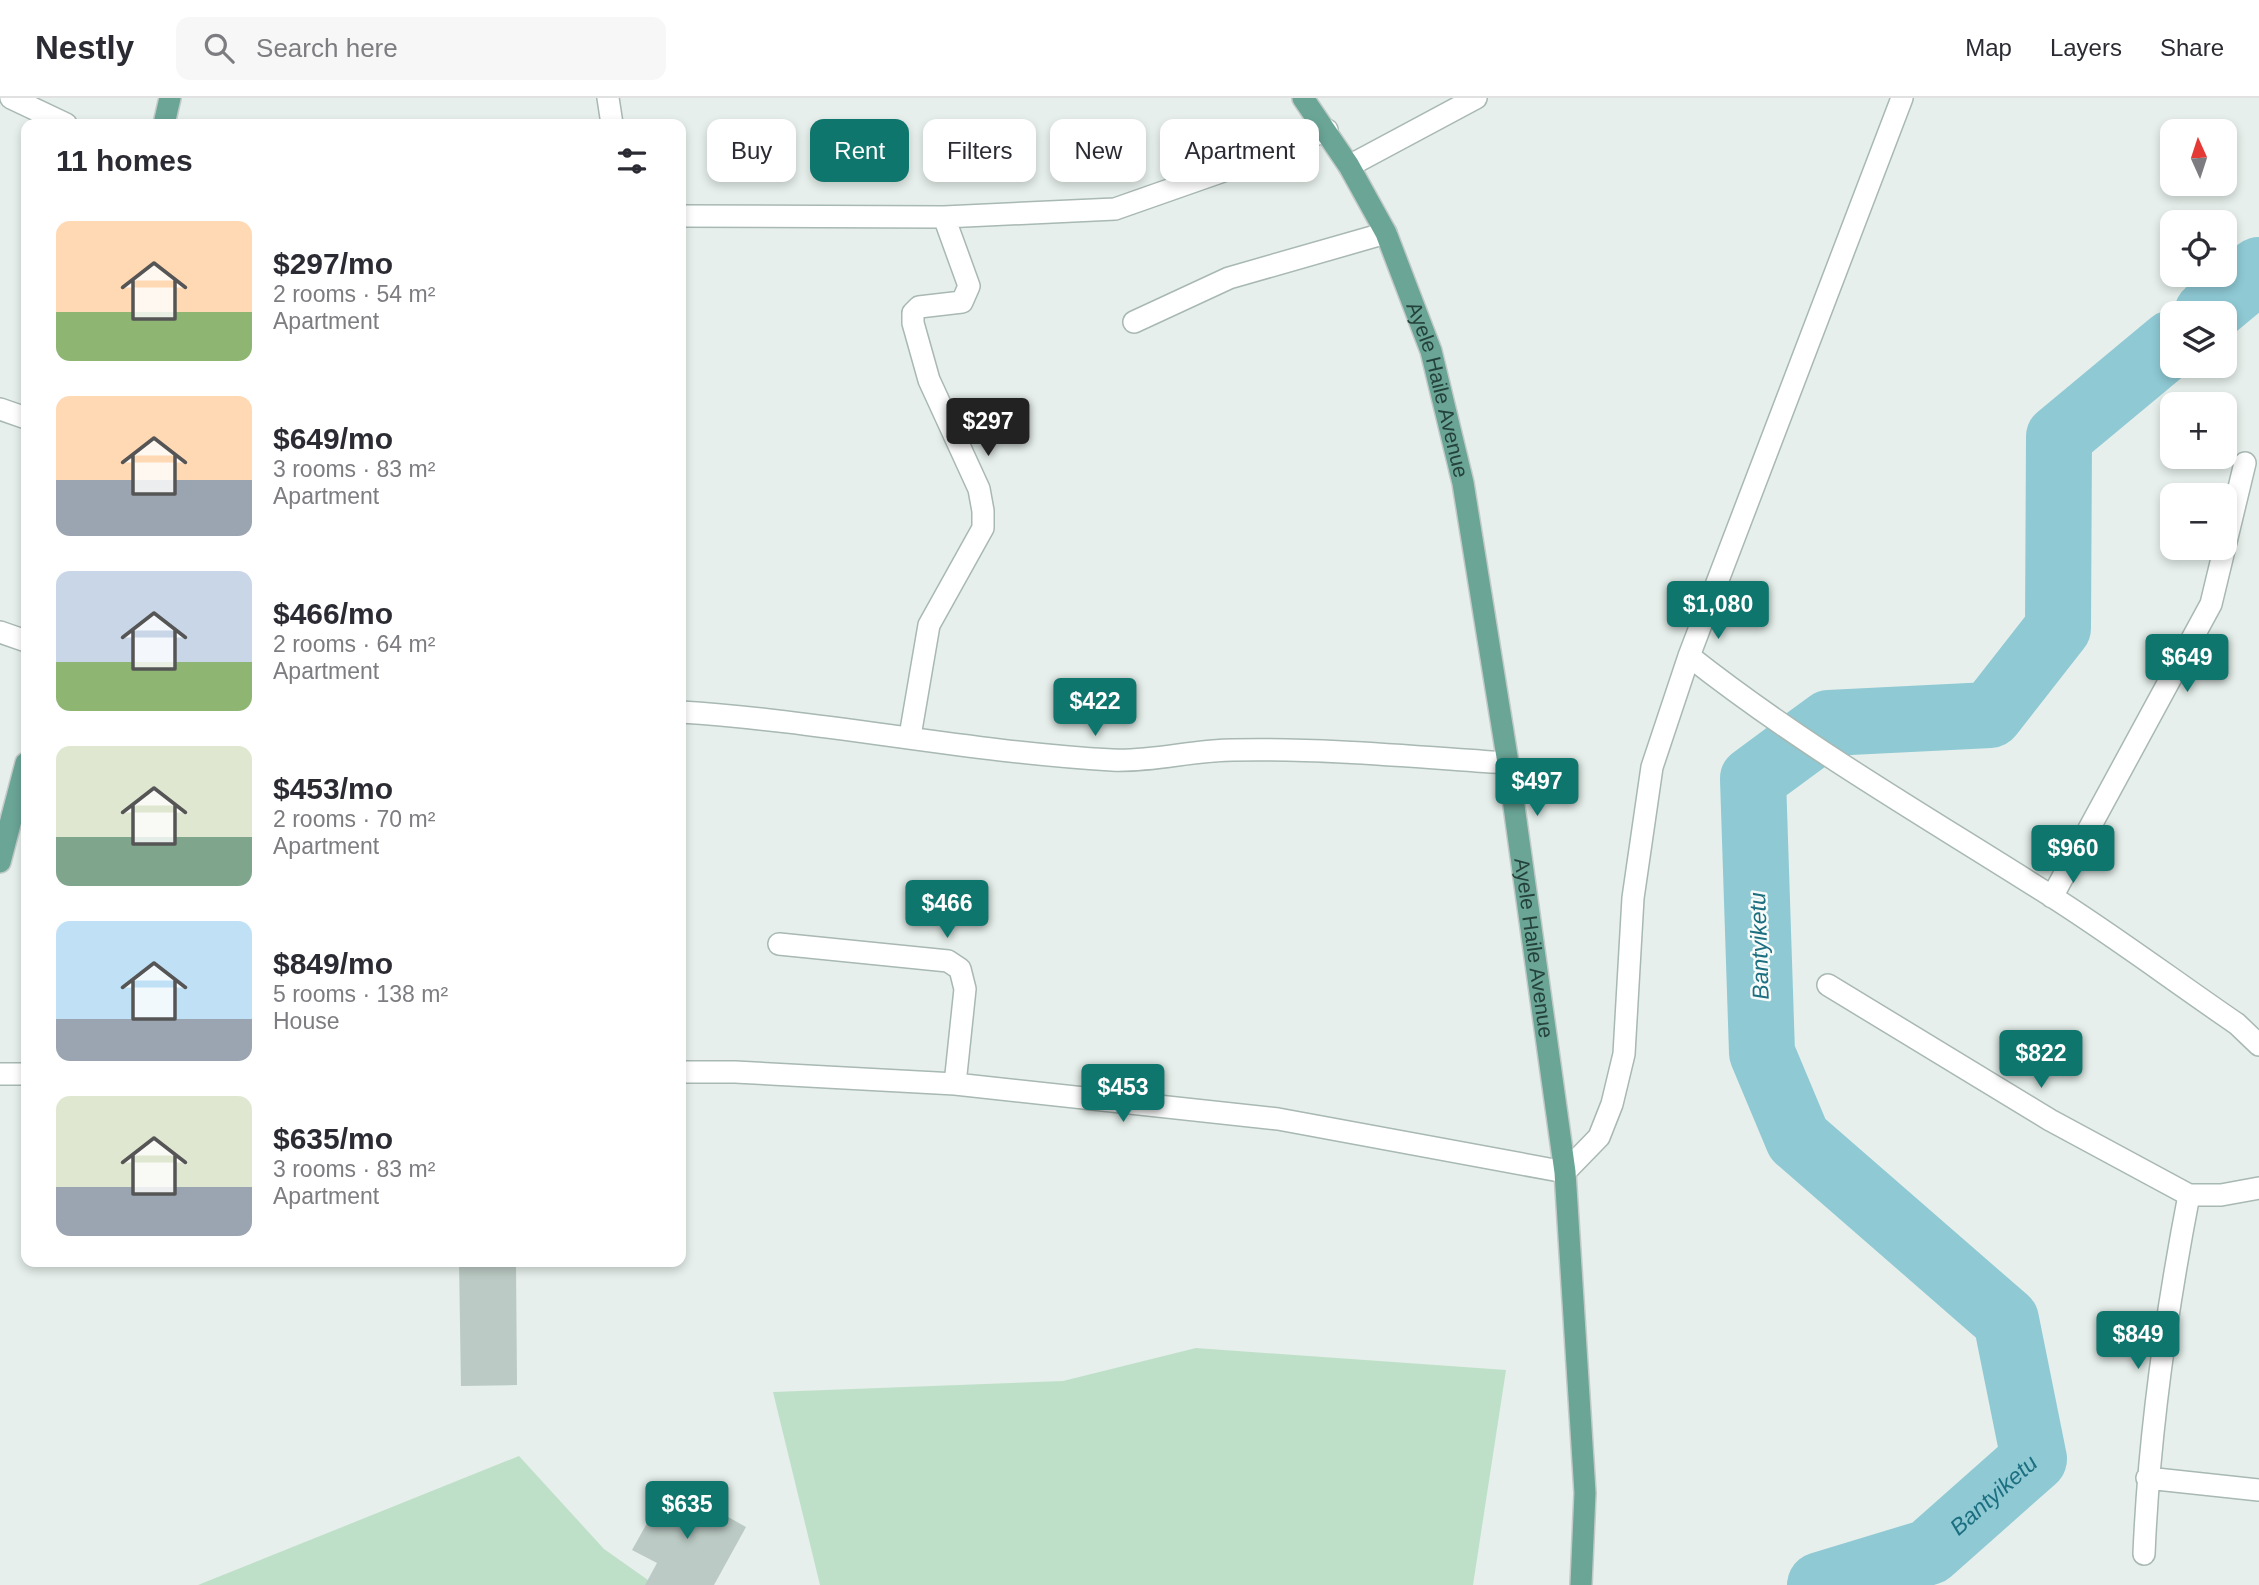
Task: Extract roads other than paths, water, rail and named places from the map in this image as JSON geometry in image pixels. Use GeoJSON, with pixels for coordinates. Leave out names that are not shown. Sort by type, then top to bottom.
{"type":"FeatureCollection","features":[{"type":"Feature","properties":{"kind":"main road"},"geometry":{"type":"LineString","coordinates":[[165,119],[170,98]]}},
{"type":"Feature","properties":{"kind":"main road","name":"Ayele Haile Avenue"},"geometry":{"type":"LineString","coordinates":[[1303,98],[1327,130],[1386,233],[1432,351],[1460,470],[1508,762],[1565,1172],[1586,1493],[1581,1585]]}},
{"type":"Feature","properties":{"kind":"main road"},"geometry":{"type":"LineString","coordinates":[[0,862],[21,782]]}},
{"type":"Feature","properties":{"kind":"street"},"geometry":{"type":"LineString","coordinates":[[11,98],[55,119]]}},
{"type":"Feature","properties":{"kind":"street"},"geometry":{"type":"LineString","coordinates":[[608,98],[611,119]]}},
{"type":"Feature","properties":{"kind":"street"},"geometry":{"type":"LineString","coordinates":[[1349,166],[1476,98]]}},
{"type":"Feature","properties":{"kind":"street"},"geometry":{"type":"LineString","coordinates":[[686,1072],[735,1072],[955,1084],[1278,1119],[1565,1172],[1599,1137],[1612,1104],[1624,1054],[1633,898],[1652,767],[1689,656],[1902,98]]}},
{"type":"Feature","properties":{"kind":"street"},"geometry":{"type":"LineString","coordinates":[[686,216],[944,217],[1132,206],[1327,130]]}},
{"type":"Feature","properties":{"kind":"street"},"geometry":{"type":"LineString","coordinates":[[910,736],[929,625],[982,528],[979,489],[929,380],[913,323],[913,313],[919,307],[962,302],[967,296],[969,286],[944,217]]}},
{"type":"Feature","properties":{"kind":"street"},"geometry":{"type":"LineString","coordinates":[[1134,323],[1229,278],[1386,233]]}},
{"type":"Feature","properties":{"kind":"street"},"geometry":{"type":"LineString","coordinates":[[0,409],[21,416]]}},
{"type":"Feature","properties":{"kind":"street"},"geometry":{"type":"LineString","coordinates":[[2052,897],[2211,604],[2245,463]]}},
{"type":"Feature","properties":{"kind":"street"},"geometry":{"type":"LineString","coordinates":[[0,632],[21,640]]}},
{"type":"Feature","properties":{"kind":"street"},"geometry":{"type":"LineString","coordinates":[[1689,656],[1757,710],[1852,773],[2052,897],[2236,1024],[2259,1045]]}},
{"type":"Feature","properties":{"kind":"street"},"geometry":{"type":"LineString","coordinates":[[686,713],[910,736],[1004,752],[1116,761],[1231,750],[1294,750],[1508,762]]}},
{"type":"Feature","properties":{"kind":"street"},"geometry":{"type":"LineString","coordinates":[[779,944],[947,961],[960,969],[965,989],[955,1084]]}},
{"type":"Feature","properties":{"kind":"street"},"geometry":{"type":"LineString","coordinates":[[1828,985],[2050,1120],[2189,1195],[2221,1195],[2259,1188]]}},
{"type":"Feature","properties":{"kind":"street"},"geometry":{"type":"LineString","coordinates":[[0,1074],[21,1074]]}},
{"type":"Feature","properties":{"kind":"street"},"geometry":{"type":"LineString","coordinates":[[2144,1555],[2147,1478],[2166,1309],[2189,1195]]}},
{"type":"Feature","properties":{"kind":"street"},"geometry":{"type":"LineString","coordinates":[[2147,1478],[2259,1490]]}},
{"type":"Feature","properties":{"kind":"waterway","name":"Bantyiketu"},"geometry":{"type":"LineString","coordinates":[[2222,301],[2259,270]]}},
{"type":"Feature","properties":{"kind":"waterway","name":"Bantyiketu"},"geometry":{"type":"LineString","coordinates":[[1820,1585],[1929,1552],[2034,1459],[2006,1320],[1798,1139],[1762,1053],[1753,779],[1829,723],[1990,715],[2058,628],[2059,437],[2160,353]]}}]}
